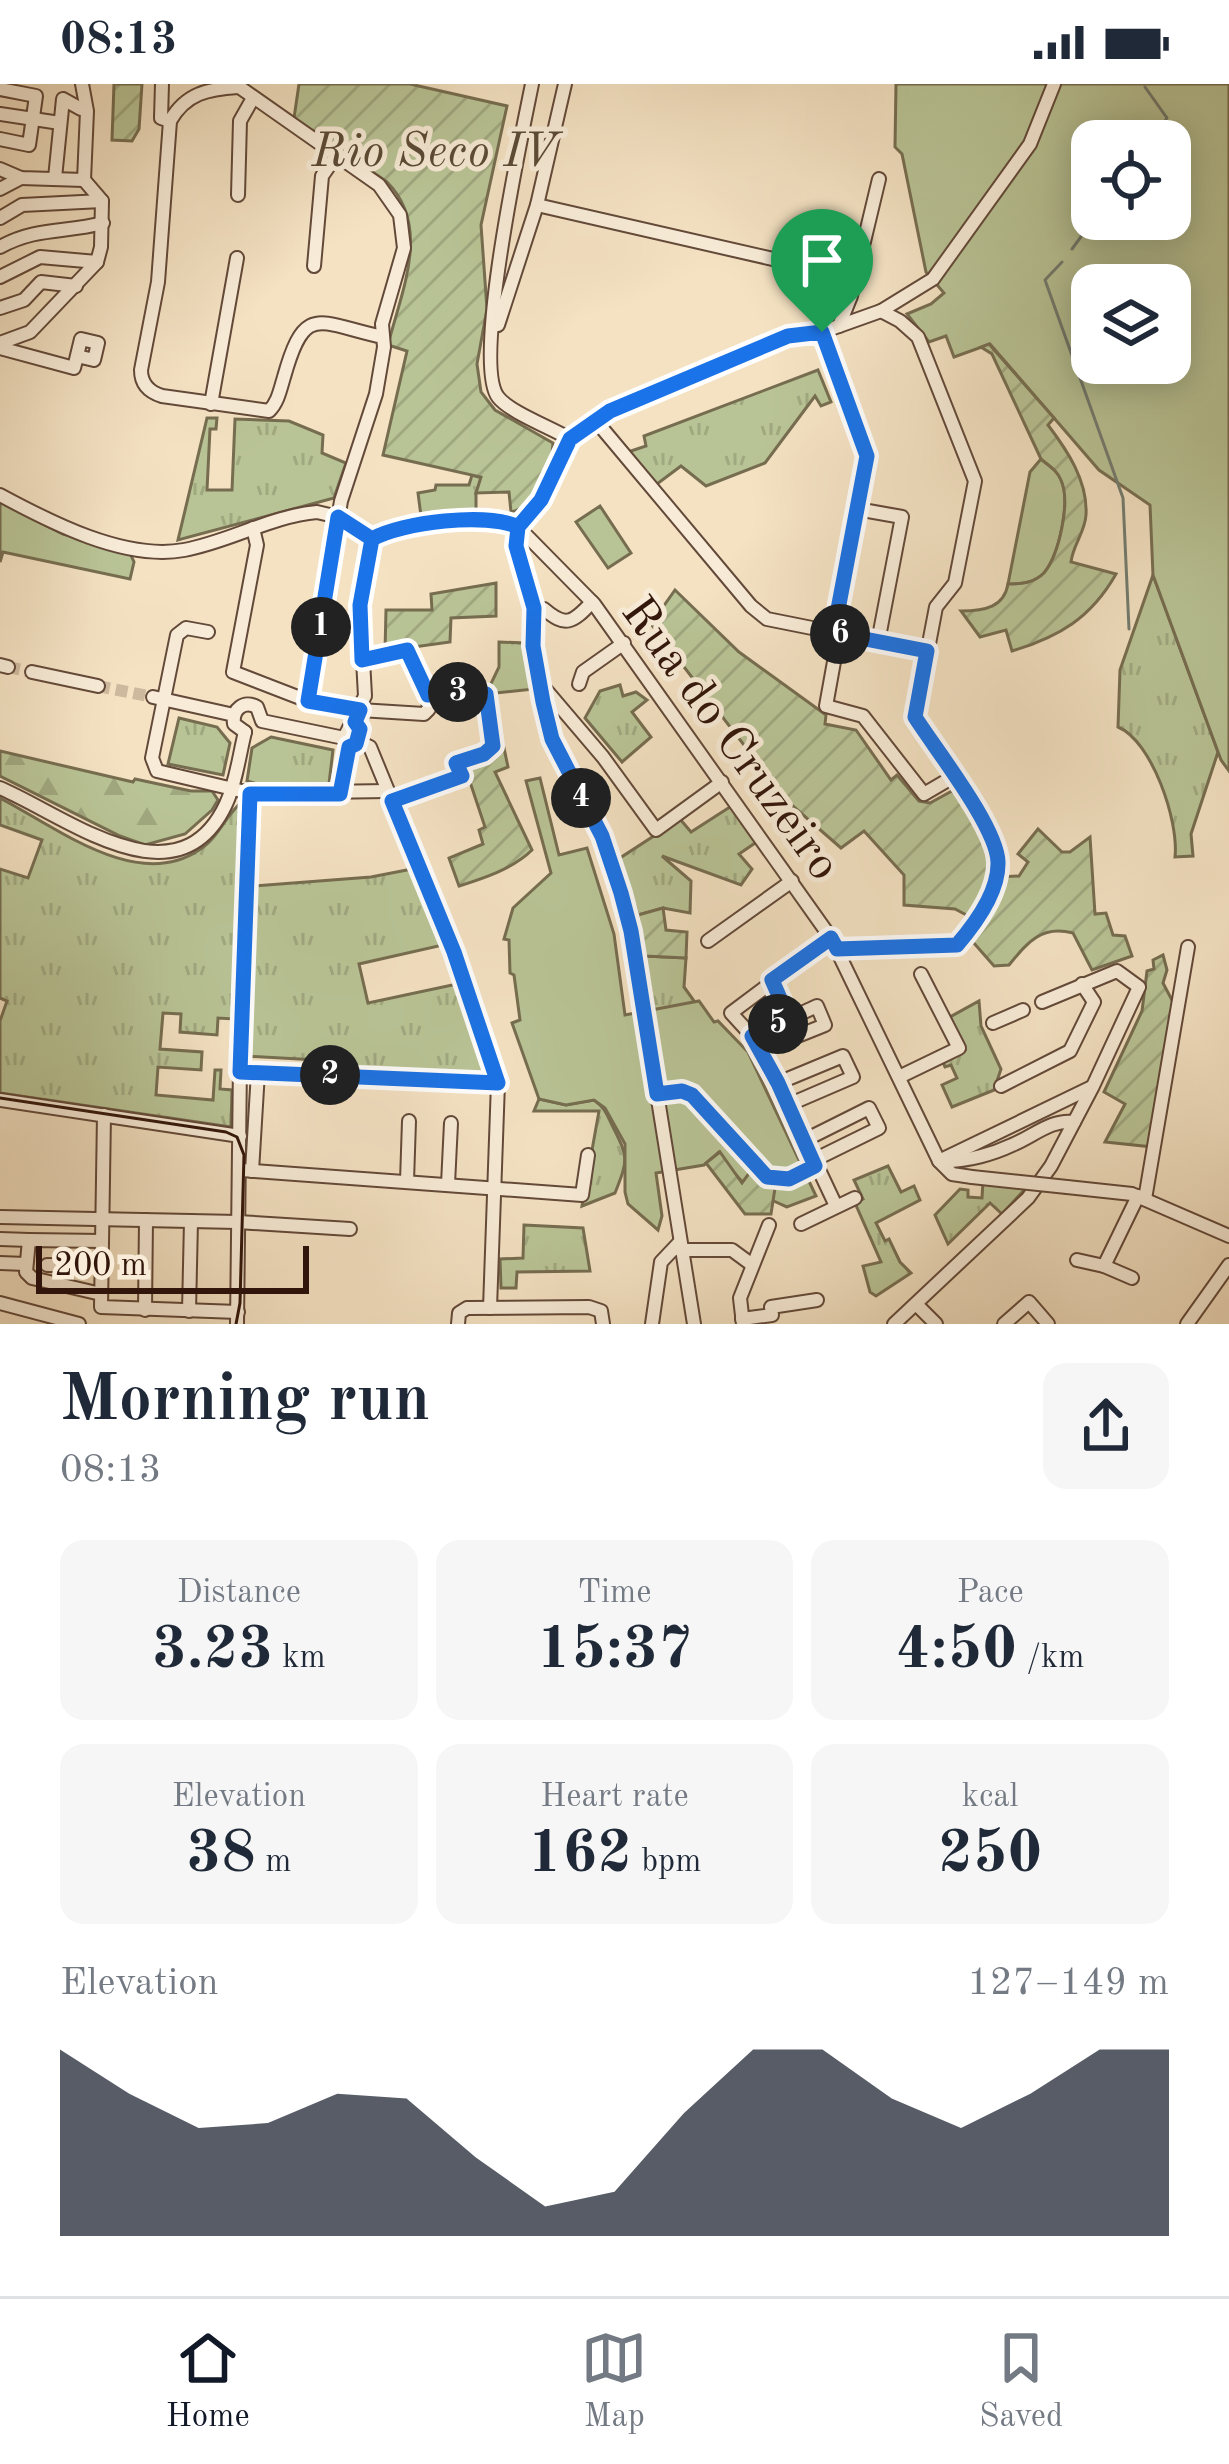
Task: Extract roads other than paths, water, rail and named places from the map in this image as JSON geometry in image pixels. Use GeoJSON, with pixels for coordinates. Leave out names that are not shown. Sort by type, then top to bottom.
{"type":"FeatureCollection","features":[{"type":"Feature","properties":{"kind":"street"},"geometry":{"type":"LineString","coordinates":[[0,345],[30,332],[97,262],[102,201],[84,180],[87,111],[82,84]]}},
{"type":"Feature","properties":{"kind":"street"},"geometry":{"type":"LineString","coordinates":[[162,84],[161,118],[170,122]]}},
{"type":"Feature","properties":{"kind":"street"},"geometry":{"type":"LineString","coordinates":[[532,84],[497,266],[490,373],[494,394],[505,405],[570,439]]}},
{"type":"Feature","properties":{"kind":"street"},"geometry":{"type":"LineString","coordinates":[[494,339],[537,205],[565,84]]}},
{"type":"Feature","properties":{"kind":"street"},"geometry":{"type":"LineString","coordinates":[[694,1324],[631,931],[602,836],[552,739],[533,646],[534,608],[516,546],[518,527],[541,500],[570,439],[614,409],[772,342],[822,332],[881,311],[933,280],[1030,145],[1054,84]]}},
{"type":"Feature","properties":{"kind":"street"},"geometry":{"type":"LineString","coordinates":[[308,701],[338,517],[376,394],[383,337],[383,320],[403,254],[403,225],[379,185],[237,85],[192,96],[170,122],[158,282],[141,375],[152,393],[265,411],[273,409],[296,336],[310,325],[383,337]]}},
{"type":"Feature","properties":{"kind":"street"},"geometry":{"type":"LineString","coordinates":[[0,89],[36,96],[29,145],[0,140]]}},
{"type":"Feature","properties":{"kind":"street"},"geometry":{"type":"LineString","coordinates":[[238,195],[240,121],[253,98]]}},
{"type":"Feature","properties":{"kind":"street"},"geometry":{"type":"LineString","coordinates":[[55,178],[63,99],[81,109]]}},
{"type":"Feature","properties":{"kind":"street"},"geometry":{"type":"LineString","coordinates":[[0,114],[60,123]]}},
{"type":"Feature","properties":{"kind":"street"},"geometry":{"type":"LineString","coordinates":[[525,117],[556,124]]}},
{"type":"Feature","properties":{"kind":"street"},"geometry":{"type":"LineString","coordinates":[[314,266],[322,176],[336,156]]}},
{"type":"Feature","properties":{"kind":"street"},"geometry":{"type":"LineString","coordinates":[[0,169],[21,178],[84,180]]}},
{"type":"Feature","properties":{"kind":"street"},"geometry":{"type":"LineString","coordinates":[[0,189],[21,178]]}},
{"type":"Feature","properties":{"kind":"street"},"geometry":{"type":"LineString","coordinates":[[838,326],[879,179]]}},
{"type":"Feature","properties":{"kind":"street"},"geometry":{"type":"LineString","coordinates":[[0,218],[22,205],[102,201]]}},
{"type":"Feature","properties":{"kind":"street"},"geometry":{"type":"LineString","coordinates":[[537,205],[821,270],[836,266],[855,270]]}},
{"type":"Feature","properties":{"kind":"street"},"geometry":{"type":"LineString","coordinates":[[0,247],[41,230],[72,231],[103,223]]}},
{"type":"Feature","properties":{"kind":"street"},"geometry":{"type":"LineString","coordinates":[[0,277],[40,257],[97,262]]}},
{"type":"Feature","properties":{"kind":"street"},"geometry":{"type":"LineString","coordinates":[[211,404],[237,258]]}},
{"type":"Feature","properties":{"kind":"street"},"geometry":{"type":"LineString","coordinates":[[497,266],[501,275],[513,279]]}},
{"type":"Feature","properties":{"kind":"street"},"geometry":{"type":"LineString","coordinates":[[0,308],[24,300],[41,282],[76,286]]}},
{"type":"Feature","properties":{"kind":"street"},"geometry":{"type":"LineString","coordinates":[[836,1206],[752,1036],[731,1017],[737,1005],[834,943],[957,945],[991,894],[999,859],[981,816],[915,717],[936,607],[955,583],[975,481],[918,337],[881,311]]}},
{"type":"Feature","properties":{"kind":"street"},"geometry":{"type":"LineString","coordinates":[[822,332],[867,456],[836,620],[839,634],[826,706],[863,716],[924,794],[953,776]]}},
{"type":"Feature","properties":{"kind":"street"},"geometry":{"type":"LineString","coordinates":[[0,345],[74,368],[77,356]]}},
{"type":"Feature","properties":{"kind":"street"},"geometry":{"type":"LineString","coordinates":[[596,421],[767,620],[927,651]]}},
{"type":"Feature","properties":{"kind":"street"},"geometry":{"type":"LineString","coordinates":[[0,495],[70,531],[136,548],[181,551],[311,512],[338,517],[372,539],[417,526],[475,520],[518,527]]}},
{"type":"Feature","properties":{"kind":"street"},"geometry":{"type":"LineString","coordinates":[[857,508],[902,517],[878,642]]}},
{"type":"Feature","properties":{"kind":"street","name":"Rua do Cruzeiro"},"geometry":{"type":"LineString","coordinates":[[518,527],[592,602],[624,643],[834,943],[939,1161]]}},
{"type":"Feature","properties":{"kind":"street"},"geometry":{"type":"LineString","coordinates":[[253,528],[257,545],[233,672],[358,716],[424,714],[429,709],[428,695],[407,650],[362,660]]}},
{"type":"Feature","properties":{"kind":"street"},"geometry":{"type":"LineString","coordinates":[[340,794],[350,742],[347,725],[358,716],[365,691],[360,605],[372,539]]}},
{"type":"Feature","properties":{"kind":"street"},"geometry":{"type":"LineString","coordinates":[[544,609],[563,622],[592,602]]}},
{"type":"Feature","properties":{"kind":"street"},"geometry":{"type":"LineString","coordinates":[[208,632],[180,629],[158,698],[153,767],[250,794],[390,796],[462,776],[456,763],[493,746],[486,694],[428,695]]}},
{"type":"Feature","properties":{"kind":"street"},"geometry":{"type":"LineString","coordinates":[[579,684],[583,672],[624,643]]}},
{"type":"Feature","properties":{"kind":"street"},"geometry":{"type":"LineString","coordinates":[[32,672],[98,686]]}},
{"type":"Feature","properties":{"kind":"street"},"geometry":{"type":"LineString","coordinates":[[539,682],[656,830],[722,782]]}},
{"type":"Feature","properties":{"kind":"street"},"geometry":{"type":"LineString","coordinates":[[158,698],[234,715]]}},
{"type":"Feature","properties":{"kind":"street"},"geometry":{"type":"LineString","coordinates":[[253,705],[262,721],[256,730],[245,732],[235,724],[234,715],[239,707],[253,705]]}},
{"type":"Feature","properties":{"kind":"street"},"geometry":{"type":"LineString","coordinates":[[262,721],[370,747],[454,952],[498,1083],[495,1190],[501,1324]]}},
{"type":"Feature","properties":{"kind":"street"},"geometry":{"type":"LineString","coordinates":[[0,788],[124,849],[154,854],[187,844],[211,828],[232,788],[245,732]]}},
{"type":"Feature","properties":{"kind":"street"},"geometry":{"type":"LineString","coordinates":[[246,1171],[240,1136],[240,1072],[250,794]]}},
{"type":"Feature","properties":{"kind":"street"},"geometry":{"type":"LineString","coordinates":[[708,941],[792,881]]}},
{"type":"Feature","properties":{"kind":"street"},"geometry":{"type":"LineString","coordinates":[[1104,1267],[1142,1198],[1188,947]]}},
{"type":"Feature","properties":{"kind":"street"},"geometry":{"type":"LineString","coordinates":[[894,1324],[1028,1198],[1051,1166],[1093,1086],[1138,987],[1117,970],[1042,1002]]}},
{"type":"Feature","properties":{"kind":"street"},"geometry":{"type":"LineString","coordinates":[[899,1077],[959,1048],[921,974]]}},
{"type":"Feature","properties":{"kind":"street"},"geometry":{"type":"LineString","coordinates":[[772,980],[789,1019]]}},
{"type":"Feature","properties":{"kind":"street"},"geometry":{"type":"LineString","coordinates":[[1001,1086],[1070,1052],[1094,1002],[1082,984]]}},
{"type":"Feature","properties":{"kind":"street"},"geometry":{"type":"LineString","coordinates":[[752,1036],[817,1006],[825,1024],[760,1052]]}},
{"type":"Feature","properties":{"kind":"street"},"geometry":{"type":"LineString","coordinates":[[993,1023],[1023,1010]]}},
{"type":"Feature","properties":{"kind":"street"},"geometry":{"type":"LineString","coordinates":[[778,1083],[843,1056],[853,1077],[788,1105]]}},
{"type":"Feature","properties":{"kind":"street"},"geometry":{"type":"LineString","coordinates":[[240,1072],[498,1083]]}},
{"type":"Feature","properties":{"kind":"street"},"geometry":{"type":"LineString","coordinates":[[38,1217],[46,1273],[102,1301],[238,1318],[240,1222],[258,1072]]}},
{"type":"Feature","properties":{"kind":"street"},"geometry":{"type":"LineString","coordinates":[[939,1161],[1093,1086]]}},
{"type":"Feature","properties":{"kind":"street"},"geometry":{"type":"LineString","coordinates":[[657,1094],[682,1091],[692,1095],[767,1177],[789,1179],[879,1128],[869,1108],[805,1140]]}},
{"type":"Feature","properties":{"kind":"street"},"geometry":{"type":"LineString","coordinates":[[0,1100],[240,1136]]}},
{"type":"Feature","properties":{"kind":"street"},"geometry":{"type":"LineString","coordinates":[[102,1301],[104,1115]]}},
{"type":"Feature","properties":{"kind":"street"},"geometry":{"type":"LineString","coordinates":[[939,1161],[960,1161],[1009,1147],[1059,1120],[1074,1122]]}},
{"type":"Feature","properties":{"kind":"street"},"geometry":{"type":"LineString","coordinates":[[407,1181],[410,1121]]}},
{"type":"Feature","properties":{"kind":"street"},"geometry":{"type":"LineString","coordinates":[[448,1184],[451,1123]]}},
{"type":"Feature","properties":{"kind":"street"},"geometry":{"type":"LineString","coordinates":[[246,1171],[582,1195],[588,1155]]}},
{"type":"Feature","properties":{"kind":"street"},"geometry":{"type":"LineString","coordinates":[[939,1161],[952,1174],[1142,1198],[1229,1236]]}},
{"type":"Feature","properties":{"kind":"street"},"geometry":{"type":"LineString","coordinates":[[800,1224],[855,1198]]}},
{"type":"Feature","properties":{"kind":"street"},"geometry":{"type":"LineString","coordinates":[[0,1217],[350,1229]]}},
{"type":"Feature","properties":{"kind":"street"},"geometry":{"type":"LineString","coordinates":[[145,1310],[146,1220]]}},
{"type":"Feature","properties":{"kind":"street"},"geometry":{"type":"LineString","coordinates":[[189,1311],[190,1221]]}},
{"type":"Feature","properties":{"kind":"street"},"geometry":{"type":"LineString","coordinates":[[769,1225],[740,1298],[742,1322],[772,1319],[772,1307],[817,1300]]}},
{"type":"Feature","properties":{"kind":"street"},"geometry":{"type":"LineString","coordinates":[[0,1239],[102,1240]]}},
{"type":"Feature","properties":{"kind":"street"},"geometry":{"type":"LineString","coordinates":[[38,1240],[26,1264],[29,1277],[101,1266]]}},
{"type":"Feature","properties":{"kind":"street"},"geometry":{"type":"LineString","coordinates":[[652,1324],[661,1262],[680,1246],[732,1250],[751,1264]]}},
{"type":"Feature","properties":{"kind":"street"},"geometry":{"type":"LineString","coordinates":[[1077,1260],[1132,1278]]}},
{"type":"Feature","properties":{"kind":"street"},"geometry":{"type":"LineString","coordinates":[[0,1263],[26,1264]]}},
{"type":"Feature","properties":{"kind":"street"},"geometry":{"type":"LineString","coordinates":[[1187,1324],[1229,1264]]}},
{"type":"Feature","properties":{"kind":"street"},"geometry":{"type":"LineString","coordinates":[[1004,1324],[1029,1302],[1048,1324]]}},
{"type":"Feature","properties":{"kind":"street"},"geometry":{"type":"LineString","coordinates":[[0,1303],[79,1324]]}},
{"type":"Feature","properties":{"kind":"street"},"geometry":{"type":"LineString","coordinates":[[916,1305],[936,1324]]}},
{"type":"Feature","properties":{"kind":"street"},"geometry":{"type":"LineString","coordinates":[[458,1324],[464,1308],[597,1308],[603,1324]]}},
{"type":"Feature","properties":{"kind":"waterway"},"geometry":{"type":"LineString","coordinates":[[1145,87],[1166,120]]}},
{"type":"Feature","properties":{"kind":"waterway"},"geometry":{"type":"LineString","coordinates":[[1072,249],[1079,240]]}},
{"type":"Feature","properties":{"kind":"waterway"},"geometry":{"type":"LineString","coordinates":[[1062,262],[1045,280],[1123,498],[1129,629]]}},
{"type":"Feature","properties":{"kind":"tunnel"},"geometry":{"type":"LineString","coordinates":[[8,667],[32,672]]}},
{"type":"Feature","properties":{"kind":"tunnel"},"geometry":{"type":"LineString","coordinates":[[98,686],[153,697]]}},
{"type":"Feature","properties":{"kind":"tram line"},"geometry":{"type":"LineString","coordinates":[[0,1098],[237,1137],[244,1155],[236,1324]]}},
{"type":"Feature","properties":{"kind":"park label","name":"Rio Seco IV"},"geometry":{"type":"Point","coordinates":[435,149]}}]}
